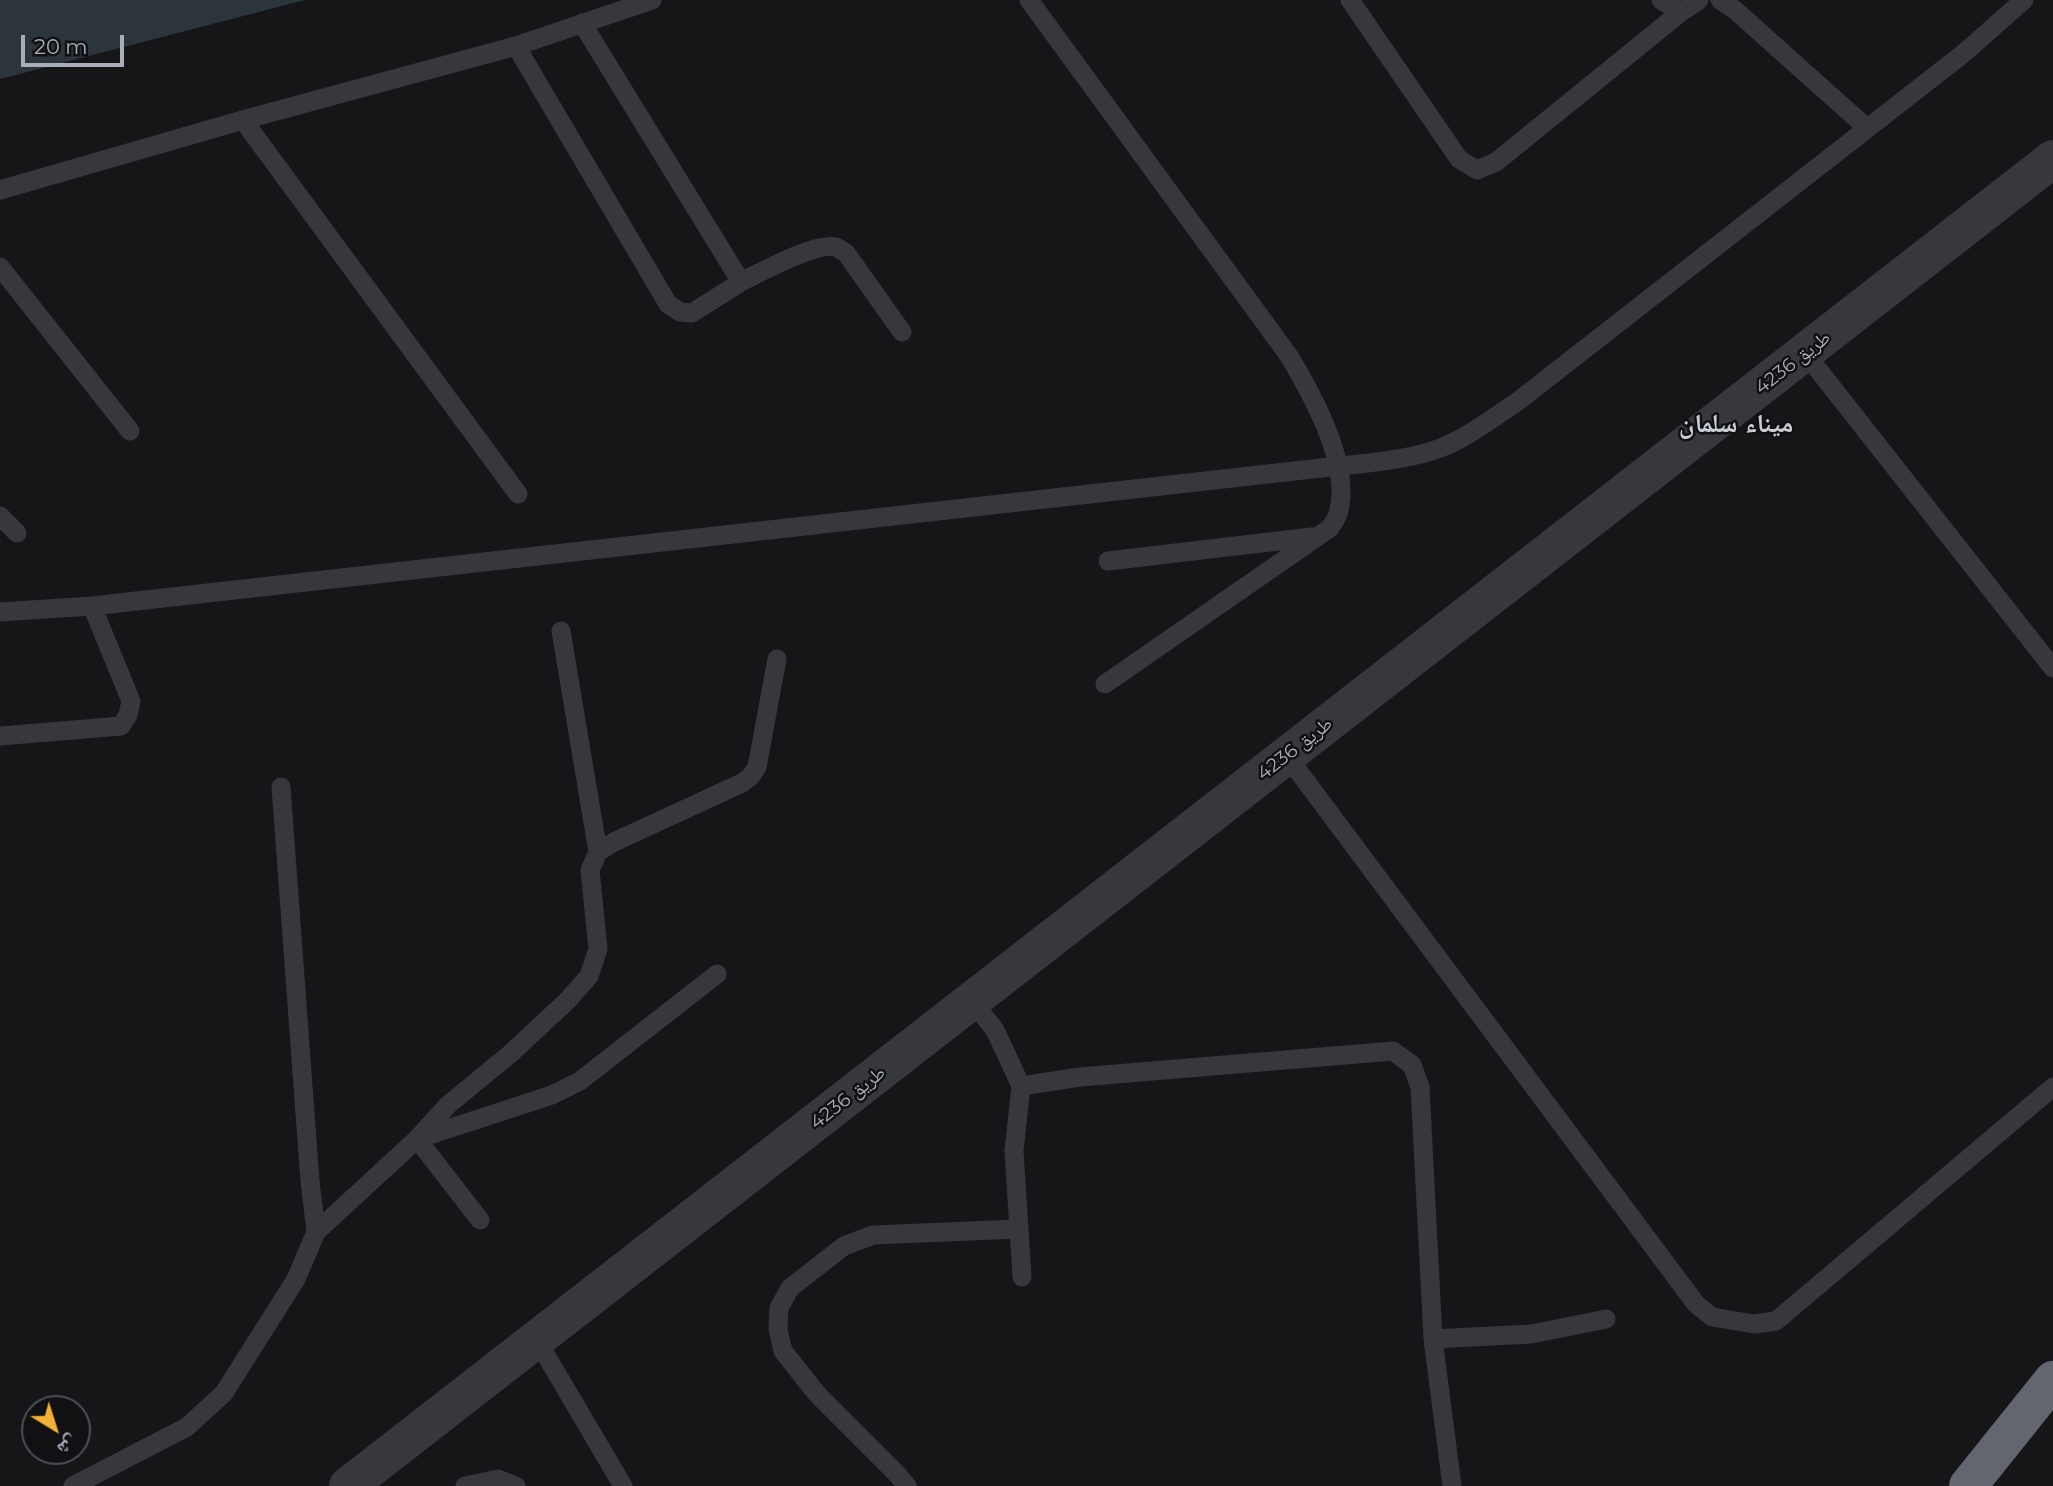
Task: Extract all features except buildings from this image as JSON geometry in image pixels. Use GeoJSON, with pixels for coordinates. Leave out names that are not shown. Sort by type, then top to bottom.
{"type":"FeatureCollection","features":[{"type":"Feature","properties":{"kind":"highway"},"geometry":{"type":"LineString","coordinates":[[1968,1486],[2053,1380]]}},
{"type":"Feature","properties":{"kind":"street","name":"طريق 4236"},"geometry":{"type":"LineString","coordinates":[[348,1486],[2053,159]]}},
{"type":"Feature","properties":{"kind":"lane"},"geometry":{"type":"LineString","coordinates":[[0,190],[243,120],[516,46],[652,0]]}},
{"type":"Feature","properties":{"kind":"lane"},"geometry":{"type":"LineString","coordinates":[[1029,0],[1289,356],[1321,415],[1339,466],[1338,515],[1330,528],[1105,684]]}},
{"type":"Feature","properties":{"kind":"lane"},"geometry":{"type":"LineString","coordinates":[[1350,0],[1459,159],[1476,170],[1496,162],[1699,0]]}},
{"type":"Feature","properties":{"kind":"lane"},"geometry":{"type":"LineString","coordinates":[[1661,0],[1681,12]]}},
{"type":"Feature","properties":{"kind":"lane"},"geometry":{"type":"LineString","coordinates":[[1720,0],[1735,10],[1867,128]]}},
{"type":"Feature","properties":{"kind":"lane"},"geometry":{"type":"LineString","coordinates":[[0,612],[92,606],[1394,460],[1434,451],[1475,430],[1517,402],[1964,53],[2024,0]]}},
{"type":"Feature","properties":{"kind":"lane"},"geometry":{"type":"LineString","coordinates":[[582,23],[741,282]]}},
{"type":"Feature","properties":{"kind":"lane"},"geometry":{"type":"LineString","coordinates":[[516,46],[668,304],[680,312],[692,313],[741,282],[782,262],[820,247],[835,247],[846,253],[902,332]]}},
{"type":"Feature","properties":{"kind":"lane"},"geometry":{"type":"LineString","coordinates":[[243,120],[518,494]]}},
{"type":"Feature","properties":{"kind":"lane"},"geometry":{"type":"LineString","coordinates":[[0,267],[130,431]]}},
{"type":"Feature","properties":{"kind":"lane"},"geometry":{"type":"LineString","coordinates":[[1805,353],[2053,668]]}},
{"type":"Feature","properties":{"kind":"lane"},"geometry":{"type":"LineString","coordinates":[[0,516],[18,533]]}},
{"type":"Feature","properties":{"kind":"lane"},"geometry":{"type":"LineString","coordinates":[[1108,561],[1317,537]]}},
{"type":"Feature","properties":{"kind":"lane"},"geometry":{"type":"LineString","coordinates":[[0,736],[121,726],[128,715],[131,701],[92,606]]}},
{"type":"Feature","properties":{"kind":"lane"},"geometry":{"type":"LineString","coordinates":[[73,1486],[187,1427],[224,1393],[296,1279],[316,1232],[417,1139],[448,1105],[510,1054],[568,1000],[589,976],[597,948],[590,870],[598,852],[561,631]]}},
{"type":"Feature","properties":{"kind":"lane"},"geometry":{"type":"LineString","coordinates":[[598,852],[614,842],[742,783],[751,776],[757,767],[777,659]]}},
{"type":"Feature","properties":{"kind":"lane"},"geometry":{"type":"LineString","coordinates":[[1286,756],[1696,1304],[1712,1317],[1754,1324],[1776,1321],[2053,1087]]}},
{"type":"Feature","properties":{"kind":"lane"},"geometry":{"type":"LineString","coordinates":[[281,788],[316,1232]]}},
{"type":"Feature","properties":{"kind":"lane"},"geometry":{"type":"LineString","coordinates":[[417,1139],[552,1095],[580,1081],[716,974]]}},
{"type":"Feature","properties":{"kind":"lane"},"geometry":{"type":"LineString","coordinates":[[972,1001],[995,1030],[1021,1086],[1014,1152],[1022,1277]]}},
{"type":"Feature","properties":{"kind":"lane"},"geometry":{"type":"LineString","coordinates":[[1021,1086],[1080,1077],[1393,1051],[1412,1065],[1420,1087],[1433,1339],[1452,1486]]}},
{"type":"Feature","properties":{"kind":"lane"},"geometry":{"type":"LineString","coordinates":[[417,1139],[480,1220]]}},
{"type":"Feature","properties":{"kind":"lane"},"geometry":{"type":"LineString","coordinates":[[907,1486],[817,1394],[783,1350],[778,1329],[779,1308],[790,1288],[844,1246],[873,1236],[1019,1229]]}},
{"type":"Feature","properties":{"kind":"lane"},"geometry":{"type":"LineString","coordinates":[[1433,1339],[1531,1335],[1606,1319]]}},
{"type":"Feature","properties":{"kind":"lane"},"geometry":{"type":"LineString","coordinates":[[537,1340],[623,1486]]}},
{"type":"Feature","properties":{"kind":"lane"},"geometry":{"type":"LineString","coordinates":[[465,1486],[498,1479],[516,1486]]}},
{"type":"Feature","properties":{"kind":"shaded area"},"geometry":{"type":"Polygon","coordinates":[[[0,0],[305,0],[0,79],[0,0]]]}},
{"type":"Feature","properties":{"kind":"district","name":"ميناء سلمان"},"geometry":{"type":"Point","coordinates":[1736,424]}}]}
